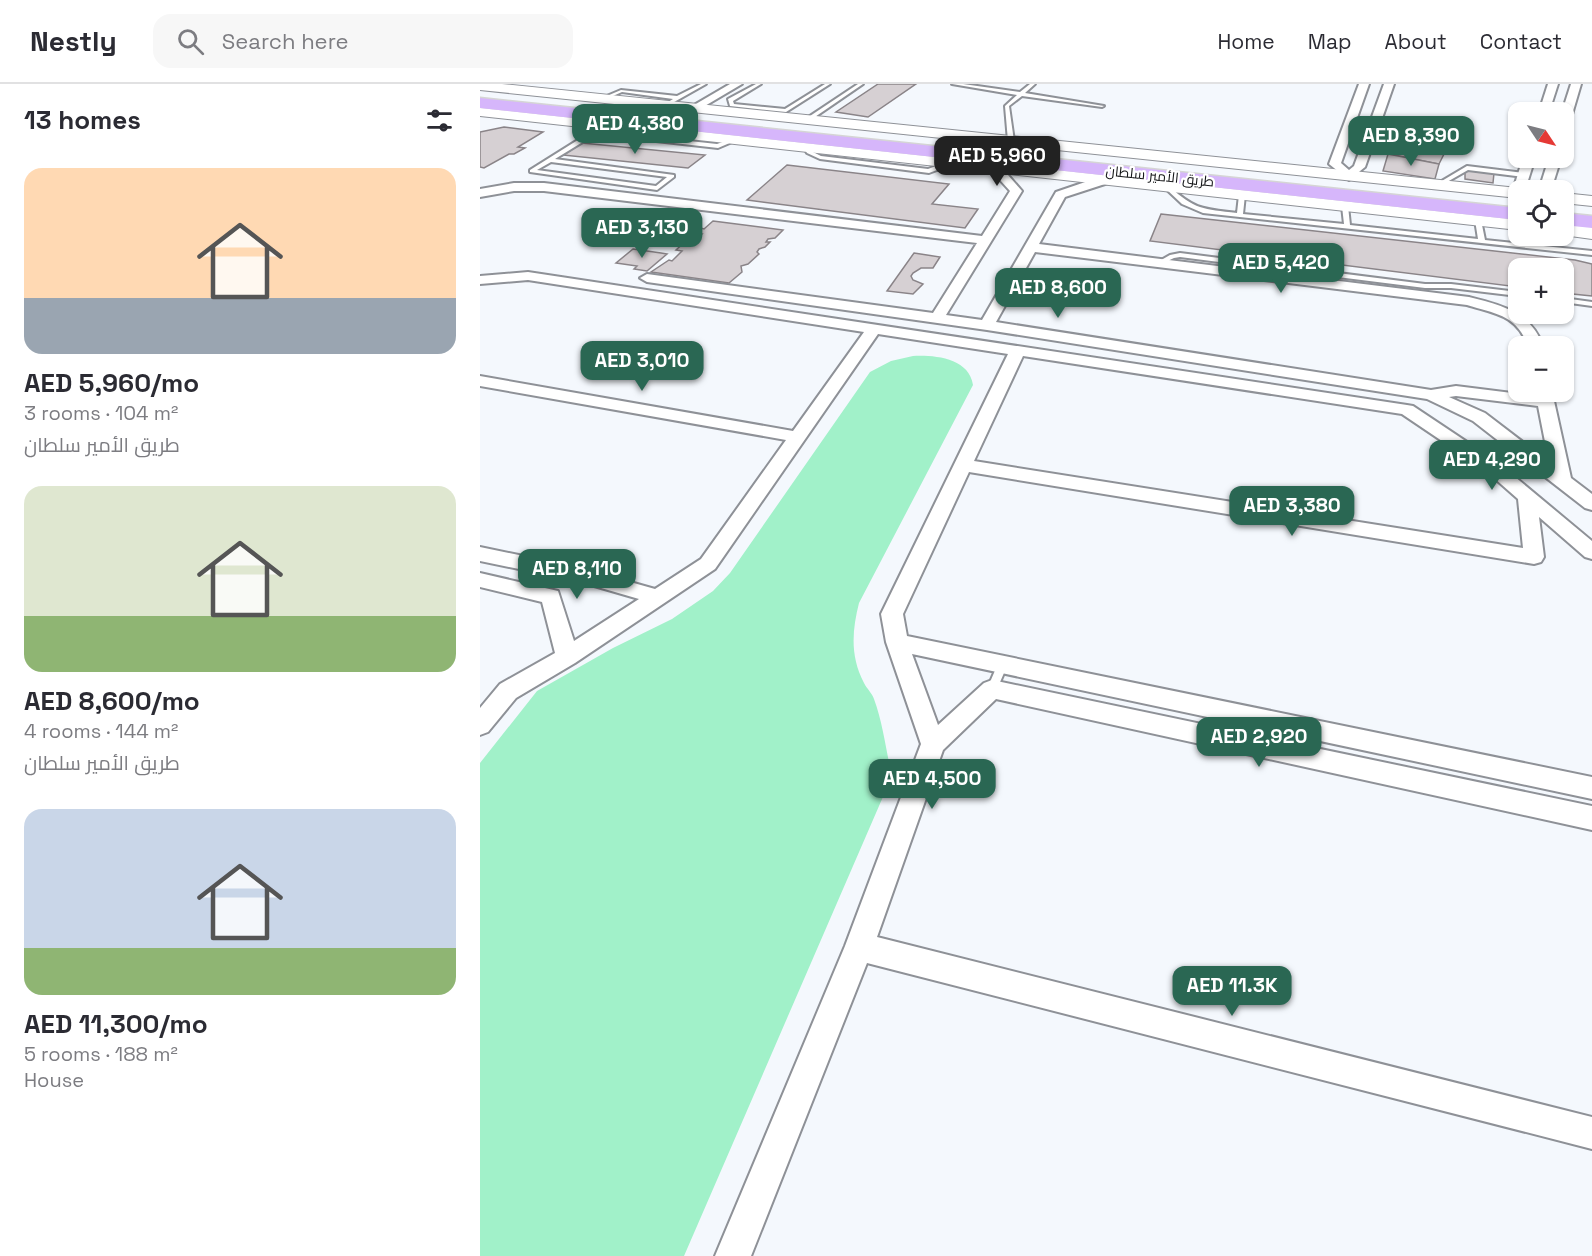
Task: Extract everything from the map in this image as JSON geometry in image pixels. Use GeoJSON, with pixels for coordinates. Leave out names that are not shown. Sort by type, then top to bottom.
{"type":"FeatureCollection","features":[{"type":"Feature","properties":{"kind":"main road"},"geometry":{"type":"LineString","coordinates":[[480,86],[604,98],[673,101],[694,108],[1011,141],[1084,153],[1508,192]]}},
{"type":"Feature","properties":{"kind":"main road","name":"طريق الأمير سلطان"},"geometry":{"type":"LineString","coordinates":[[480,93],[1084,153],[1508,202]]}},
{"type":"Feature","properties":{"kind":"main road","name":"طريق الأمير سلطان"},"geometry":{"type":"LineString","coordinates":[[480,103],[813,147],[1405,208],[1508,213]]}},
{"type":"Feature","properties":{"kind":"main road"},"geometry":{"type":"LineString","coordinates":[[480,112],[600,129],[813,147],[959,170],[997,170],[1345,206],[1405,208],[1508,224]]}},
{"type":"Feature","properties":{"kind":"main road"},"geometry":{"type":"LineString","coordinates":[[1574,199],[1592,201]]}},
{"type":"Feature","properties":{"kind":"main road"},"geometry":{"type":"LineString","coordinates":[[1574,208],[1592,210]]}},
{"type":"Feature","properties":{"kind":"main road"},"geometry":{"type":"LineString","coordinates":[[1574,220],[1592,222]]}},
{"type":"Feature","properties":{"kind":"main road"},"geometry":{"type":"LineString","coordinates":[[1574,231],[1592,233]]}},
{"type":"Feature","properties":{"kind":"street"},"geometry":{"type":"LineString","coordinates":[[694,108],[737,84]]}},
{"type":"Feature","properties":{"kind":"street"},"geometry":{"type":"LineString","coordinates":[[1360,85],[1335,164],[1349,176],[1359,167],[1389,84]]}},
{"type":"Feature","properties":{"kind":"street"},"geometry":{"type":"LineString","coordinates":[[1547,102],[1553,84]]}},
{"type":"Feature","properties":{"kind":"street"},"geometry":{"type":"LineString","coordinates":[[1571,102],[1576,84]]}},
{"type":"Feature","properties":{"kind":"street"},"geometry":{"type":"LineString","coordinates":[[1522,180],[1526,168]]}},
{"type":"Feature","properties":{"kind":"street"},"geometry":{"type":"LineString","coordinates":[[937,318],[1016,191],[997,170]]}},
{"type":"Feature","properties":{"kind":"street"},"geometry":{"type":"LineString","coordinates":[[987,325],[1060,195],[1104,180]]}},
{"type":"Feature","properties":{"kind":"street"},"geometry":{"type":"LineString","coordinates":[[480,194],[514,186],[544,187],[985,240]]}},
{"type":"Feature","properties":{"kind":"street"},"geometry":{"type":"LineString","coordinates":[[1030,247],[1469,301],[1519,318],[1533,336]]}},
{"type":"Feature","properties":{"kind":"street"},"geometry":{"type":"LineString","coordinates":[[480,267],[532,263],[987,325],[1431,395],[1485,421],[1592,504]]}},
{"type":"Feature","properties":{"kind":"street"},"geometry":{"type":"LineString","coordinates":[[480,280],[528,276],[1407,410],[1454,441],[1506,480],[1592,552]]}},
{"type":"Feature","properties":{"kind":"street"},"geometry":{"type":"LineString","coordinates":[[480,725],[508,691],[567,657],[708,564],[874,328]]}},
{"type":"Feature","properties":{"kind":"street"},"geometry":{"type":"LineString","coordinates":[[933,744],[897,642],[892,615],[1018,350]]}},
{"type":"Feature","properties":{"kind":"street"},"geometry":{"type":"LineString","coordinates":[[480,381],[798,437]]}},
{"type":"Feature","properties":{"kind":"street"},"geometry":{"type":"LineString","coordinates":[[1431,395],[1456,391],[1508,395]]}},
{"type":"Feature","properties":{"kind":"street"},"geometry":{"type":"LineString","coordinates":[[1546,402],[1562,480]]}},
{"type":"Feature","properties":{"kind":"street"},"geometry":{"type":"LineString","coordinates":[[1454,441],[1485,421]]}},
{"type":"Feature","properties":{"kind":"street"},"geometry":{"type":"LineString","coordinates":[[964,465],[1534,557],[1527,498]]}},
{"type":"Feature","properties":{"kind":"street"},"geometry":{"type":"LineString","coordinates":[[1506,480],[1542,465]]}},
{"type":"Feature","properties":{"kind":"street"},"geometry":{"type":"LineString","coordinates":[[480,554],[577,574],[658,597]]}},
{"type":"Feature","properties":{"kind":"street"},"geometry":{"type":"LineString","coordinates":[[551,596],[577,574]]}},
{"type":"Feature","properties":{"kind":"street"},"geometry":{"type":"LineString","coordinates":[[480,580],[551,596]]}},
{"type":"Feature","properties":{"kind":"street"},"geometry":{"type":"LineString","coordinates":[[551,596],[567,657]]}},
{"type":"Feature","properties":{"kind":"street"},"geometry":{"type":"LineString","coordinates":[[897,642],[1002,666],[1592,788]]}},
{"type":"Feature","properties":{"kind":"street"},"geometry":{"type":"LineString","coordinates":[[733,1256],[859,947],[933,744],[992,690],[1592,818]]}},
{"type":"Feature","properties":{"kind":"street"},"geometry":{"type":"LineString","coordinates":[[859,947],[1592,1133]]}},
{"type":"Feature","properties":{"kind":"lane"},"geometry":{"type":"LineString","coordinates":[[621,91],[619,88],[628,84]]}},
{"type":"Feature","properties":{"kind":"lane"},"geometry":{"type":"LineString","coordinates":[[604,98],[621,91],[673,101],[704,84]]}},
{"type":"Feature","properties":{"kind":"lane"},"geometry":{"type":"LineString","coordinates":[[759,84],[730,100],[732,105],[786,111],[828,84]]}},
{"type":"Feature","properties":{"kind":"lane"},"geometry":{"type":"LineString","coordinates":[[807,120],[861,84]]}},
{"type":"Feature","properties":{"kind":"lane"},"geometry":{"type":"LineString","coordinates":[[954,84],[1102,106]]}},
{"type":"Feature","properties":{"kind":"lane"},"geometry":{"type":"LineString","coordinates":[[1011,141],[1007,106],[1033,84]]}},
{"type":"Feature","properties":{"kind":"lane"},"geometry":{"type":"LineString","coordinates":[[550,160],[672,176],[657,188],[532,171],[600,129],[718,146],[736,139]]}},
{"type":"Feature","properties":{"kind":"lane"},"geometry":{"type":"LineString","coordinates":[[813,147],[933,169],[959,170]]}},
{"type":"Feature","properties":{"kind":"lane"},"geometry":{"type":"LineString","coordinates":[[1438,185],[1467,168],[1524,175]]}},
{"type":"Feature","properties":{"kind":"lane"},"geometry":{"type":"LineString","coordinates":[[933,169],[959,170]]}},
{"type":"Feature","properties":{"kind":"lane"},"geometry":{"type":"LineString","coordinates":[[544,187],[559,175]]}},
{"type":"Feature","properties":{"kind":"lane"},"geometry":{"type":"LineString","coordinates":[[1167,187],[1184,203],[1203,211],[1592,253]]}},
{"type":"Feature","properties":{"kind":"lane"},"geometry":{"type":"LineString","coordinates":[[1240,215],[1242,195]]}},
{"type":"Feature","properties":{"kind":"lane"},"geometry":{"type":"LineString","coordinates":[[1345,206],[1347,227]]}},
{"type":"Feature","properties":{"kind":"lane"},"geometry":{"type":"LineString","coordinates":[[1478,220],[1482,241]]}},
{"type":"Feature","properties":{"kind":"lane"},"geometry":{"type":"LineString","coordinates":[[1160,263],[1172,256],[1180,255],[1425,286],[1452,286],[1508,293]]}},
{"type":"Feature","properties":{"kind":"lane"},"geometry":{"type":"LineString","coordinates":[[1574,302],[1592,304]]}},
{"type":"Feature","properties":{"kind":"lane"},"geometry":{"type":"LineString","coordinates":[[992,690],[1002,666]]}},
{"type":"Feature","properties":{"kind":"green space"},"geometry":{"type":"Polygon","coordinates":[[[913,356],[931,356],[950,360],[965,369],[973,385],[859,603],[854,633],[854,653],[859,673],[877,708],[892,776],[684,1256],[480,1256],[480,763],[537,691],[613,648],[672,619],[713,591],[730,573],[870,372],[891,361],[913,356]]]}},
{"type":"Feature","properties":{"kind":"building"},"geometry":{"type":"Polygon","coordinates":[[[878,84],[916,84],[868,117],[836,112],[878,84]]]}},
{"type":"Feature","properties":{"kind":"building"},"geometry":{"type":"Polygon","coordinates":[[[1397,119],[1443,127],[1438,140],[1389,131],[1397,119]]]}},
{"type":"Feature","properties":{"kind":"building"},"geometry":{"type":"Polygon","coordinates":[[[504,127],[543,132],[518,147],[525,148],[484,168],[480,167],[480,132],[504,127]]]}},
{"type":"Feature","properties":{"kind":"building"},"geometry":{"type":"Polygon","coordinates":[[[1398,136],[1449,144],[1439,164],[1388,154],[1398,136]]]}},
{"type":"Feature","properties":{"kind":"building"},"geometry":{"type":"Polygon","coordinates":[[[582,143],[705,155],[688,168],[563,155],[582,143]]]}},
{"type":"Feature","properties":{"kind":"building"},"geometry":{"type":"Polygon","coordinates":[[[1388,154],[1439,164],[1435,179],[1383,171],[1388,154]]]}},
{"type":"Feature","properties":{"kind":"building"},"geometry":{"type":"Polygon","coordinates":[[[787,165],[949,184],[932,204],[978,209],[965,228],[747,200],[787,165]]]}},
{"type":"Feature","properties":{"kind":"building"},"geometry":{"type":"Polygon","coordinates":[[[1465,169],[1494,173],[1493,183],[1465,179],[1465,169]]]}},
{"type":"Feature","properties":{"kind":"building"},"geometry":{"type":"Polygon","coordinates":[[[1161,214],[1557,258],[1508,258],[1508,286],[1150,241],[1161,214]]]}},
{"type":"Feature","properties":{"kind":"building"},"geometry":{"type":"Polygon","coordinates":[[[713,221],[783,230],[775,238],[768,239],[766,242],[770,242],[759,249],[757,252],[759,254],[748,264],[741,266],[742,272],[729,283],[651,272],[669,260],[672,261],[682,251],[676,250],[687,240],[693,241],[702,234],[696,233],[713,221]]]}},
{"type":"Feature","properties":{"kind":"building"},"geometry":{"type":"Polygon","coordinates":[[[633,249],[667,254],[647,271],[634,269],[637,266],[616,263],[633,249]]]}},
{"type":"Feature","properties":{"kind":"building"},"geometry":{"type":"Polygon","coordinates":[[[914,253],[940,257],[933,268],[921,268],[913,273],[911,276],[913,280],[923,284],[913,294],[887,291],[914,253]]]}},
{"type":"Feature","properties":{"kind":"building"},"geometry":{"type":"Polygon","coordinates":[[[1574,260],[1592,264],[1592,296],[1574,294],[1574,260]]]}}]}
